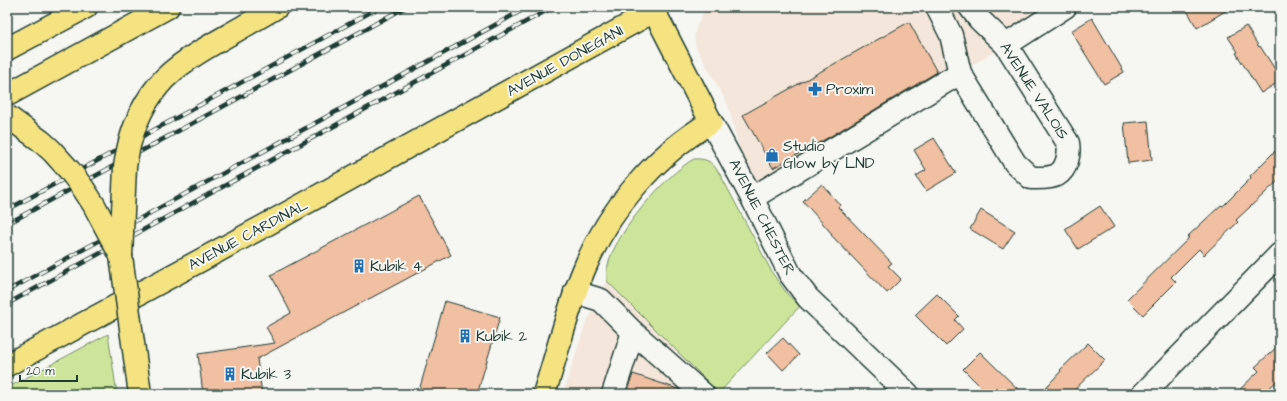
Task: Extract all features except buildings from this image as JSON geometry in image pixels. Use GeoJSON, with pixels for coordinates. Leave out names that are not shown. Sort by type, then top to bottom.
{"type":"FeatureCollection","features":[{"type":"Feature","properties":{"kind":"main road"},"geometry":{"type":"LineString","coordinates":[[7,50],[86,7]]}},
{"type":"Feature","properties":{"kind":"main road"},"geometry":{"type":"LineString","coordinates":[[7,95],[168,7]]}},
{"type":"Feature","properties":{"kind":"main road"},"geometry":{"type":"LineString","coordinates":[[140,394],[121,256],[125,166],[135,126],[158,85],[179,67],[277,7]]}},
{"type":"Feature","properties":{"kind":"main road","name":"AVENUE DONEGANI"},"geometry":{"type":"LineString","coordinates":[[489,103],[657,9]]}},
{"type":"Feature","properties":{"kind":"main road","name":"AVENUE CHESTER"},"geometry":{"type":"LineString","coordinates":[[657,9],[711,122]]}},
{"type":"Feature","properties":{"kind":"main road","name":"AVENUE CARDINAL"},"geometry":{"type":"LineString","coordinates":[[7,364],[258,230],[489,103]]}},
{"type":"Feature","properties":{"kind":"main road"},"geometry":{"type":"LineString","coordinates":[[7,116],[41,141],[70,170],[90,199],[121,256]]}},
{"type":"Feature","properties":{"kind":"main road"},"geometry":{"type":"LineString","coordinates":[[544,394],[575,292],[587,262],[600,237],[633,189],[667,153],[686,138],[711,122]]}},
{"type":"Feature","properties":{"kind":"street","name":"AVENUE VALOIS"},"geometry":{"type":"LineString","coordinates":[[937,7],[951,35],[960,73],[1015,164],[1031,178],[1046,178],[1057,175],[1067,161],[1069,150],[1068,143],[1006,45],[979,19],[970,7]]}},
{"type":"Feature","properties":{"kind":"street"},"geometry":{"type":"LineString","coordinates":[[1006,45],[1065,7]]}},
{"type":"Feature","properties":{"kind":"street"},"geometry":{"type":"LineString","coordinates":[[752,198],[960,73]]}},
{"type":"Feature","properties":{"kind":"street","name":"AVENUE CHESTER"},"geometry":{"type":"LineString","coordinates":[[711,122],[752,198],[790,274],[808,298],[908,394]]}},
{"type":"Feature","properties":{"kind":"street"},"geometry":{"type":"LineString","coordinates":[[1143,394],[1280,254]]}},
{"type":"Feature","properties":{"kind":"street"},"geometry":{"type":"LineString","coordinates":[[575,292],[601,300],[633,332],[703,394]]}},
{"type":"Feature","properties":{"kind":"street"},"geometry":{"type":"LineString","coordinates":[[613,394],[633,332]]}},
{"type":"Feature","properties":{"kind":"shaded area"},"geometry":{"type":"Polygon","coordinates":[[[708,7],[1065,7],[960,73],[752,198],[728,105],[696,47],[694,37],[697,25],[704,11],[708,7]]]}},
{"type":"Feature","properties":{"kind":"shaded area"},"geometry":{"type":"Polygon","coordinates":[[[607,281],[719,394],[563,394],[586,322],[593,312],[607,281]]]}},
{"type":"Feature","properties":{"kind":"green space"},"geometry":{"type":"Polygon","coordinates":[[[694,159],[707,161],[716,168],[773,274],[788,295],[800,306],[719,393],[607,281],[607,269],[612,252],[631,222],[643,206],[670,177],[694,159]]]}},
{"type":"Feature","properties":{"kind":"green space"},"geometry":{"type":"Polygon","coordinates":[[[108,334],[117,394],[7,394],[7,388],[108,334]]]}},
{"type":"Feature","properties":{"kind":"railway"},"geometry":{"type":"LineString","coordinates":[[7,210],[380,7]]}},
{"type":"Feature","properties":{"kind":"railway"},"geometry":{"type":"LineString","coordinates":[[7,224],[406,7]]}},
{"type":"Feature","properties":{"kind":"railway"},"geometry":{"type":"LineString","coordinates":[[7,291],[528,7]]}},
{"type":"Feature","properties":{"kind":"railway"},"geometry":{"type":"LineString","coordinates":[[7,304],[553,7]]}},
{"type":"Feature","properties":{"kind":"place","name":"Proxim"},"geometry":{"type":"Point","coordinates":[815,89]}},
{"type":"Feature","properties":{"kind":"place","name":"Studio Glow by LND"},"geometry":{"type":"Point","coordinates":[772,155]}},
{"type":"Feature","properties":{"kind":"place","name":"Kubik 4"},"geometry":{"type":"Point","coordinates":[359,266]}},
{"type":"Feature","properties":{"kind":"place","name":"Kubik 2"},"geometry":{"type":"Point","coordinates":[465,336]}},
{"type":"Feature","properties":{"kind":"place","name":"Kubik 3"},"geometry":{"type":"Point","coordinates":[230,374]}}]}
